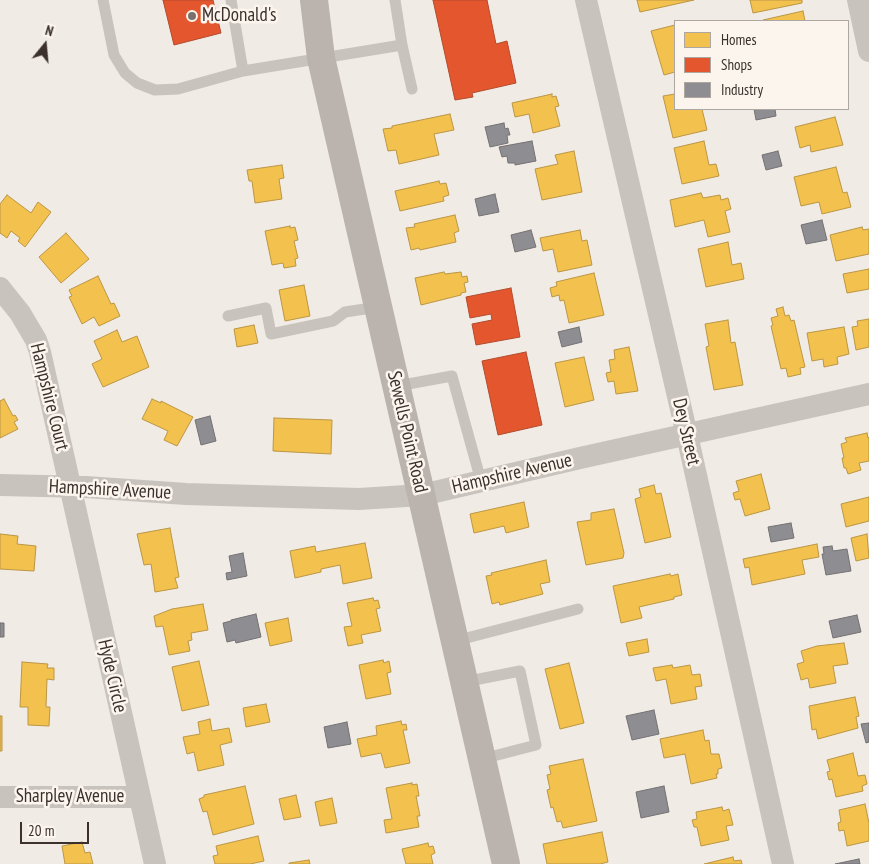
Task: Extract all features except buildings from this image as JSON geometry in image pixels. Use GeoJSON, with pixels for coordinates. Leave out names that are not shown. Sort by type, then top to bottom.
{"type":"FeatureCollection","features":[{"type":"Feature","properties":{"kind":"main road","name":"Sewells Point Road"},"geometry":{"type":"LineString","coordinates":[[314,0],[322,58],[506,864]]}},
{"type":"Feature","properties":{"kind":"street","name":"Dey Street"},"geometry":{"type":"LineString","coordinates":[[586,0],[687,435],[782,864]]}},
{"type":"Feature","properties":{"kind":"street"},"geometry":{"type":"LineString","coordinates":[[858,0],[869,51]]}},
{"type":"Feature","properties":{"kind":"street","name":"Hampshire Court"},"geometry":{"type":"LineString","coordinates":[[0,288],[20,313],[36,340],[71,487]]}},
{"type":"Feature","properties":{"kind":"street","name":"Hampshire Avenue"},"geometry":{"type":"LineString","coordinates":[[0,485],[186,494],[359,499],[422,496],[580,458],[869,394]]}},
{"type":"Feature","properties":{"kind":"street","name":"Hyde Circle"},"geometry":{"type":"LineString","coordinates":[[71,487],[155,864]]}},
{"type":"Feature","properties":{"kind":"street","name":"Sharpley Avenue"},"geometry":{"type":"LineString","coordinates":[[0,797],[139,797]]}},
{"type":"Feature","properties":{"kind":"lane"},"geometry":{"type":"LineString","coordinates":[[104,0],[114,55],[124,73],[137,83],[155,90],[178,89],[243,71],[402,44]]}},
{"type":"Feature","properties":{"kind":"lane"},"geometry":{"type":"LineString","coordinates":[[231,0],[243,71]]}},
{"type":"Feature","properties":{"kind":"lane"},"geometry":{"type":"LineString","coordinates":[[395,0],[412,89]]}},
{"type":"Feature","properties":{"kind":"lane"},"geometry":{"type":"LineString","coordinates":[[228,316],[266,308],[272,334],[333,321],[345,312],[378,307]]}},
{"type":"Feature","properties":{"kind":"lane"},"geometry":{"type":"LineString","coordinates":[[397,386],[452,376],[481,481]]}},
{"type":"Feature","properties":{"kind":"lane"},"geometry":{"type":"LineString","coordinates":[[455,641],[578,609]]}},
{"type":"Feature","properties":{"kind":"lane"},"geometry":{"type":"LineString","coordinates":[[464,682],[520,671],[536,745],[482,759]]}},
{"type":"Feature","properties":{"kind":"place","name":"McDonald's"},"geometry":{"type":"Point","coordinates":[192,16]}}]}
